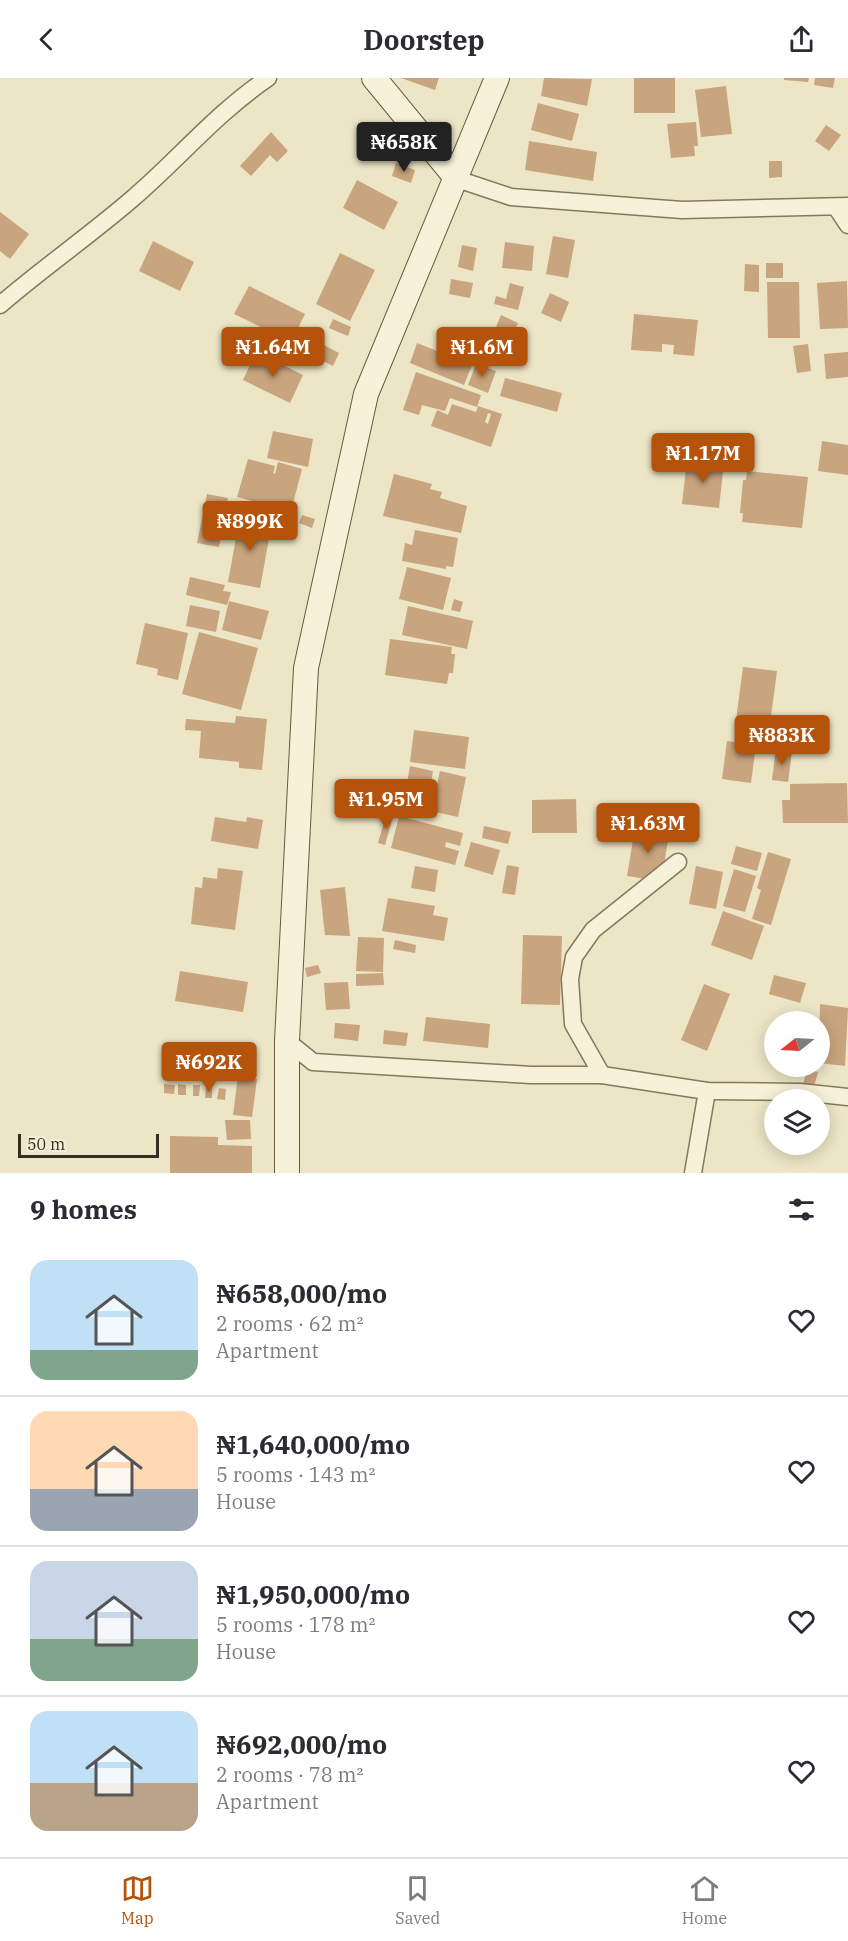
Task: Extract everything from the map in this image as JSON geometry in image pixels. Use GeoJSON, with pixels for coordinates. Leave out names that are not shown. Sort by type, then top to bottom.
{"type":"FeatureCollection","features":[{"type":"Feature","properties":{"kind":"main road"},"geometry":{"type":"LineString","coordinates":[[374,78],[457,179]]}},
{"type":"Feature","properties":{"kind":"main road"},"geometry":{"type":"LineString","coordinates":[[287,1173],[287,1041],[306,668],[366,394],[497,78]]}},
{"type":"Feature","properties":{"kind":"street"},"geometry":{"type":"LineString","coordinates":[[0,305],[57,256],[132,199],[234,102],[268,78]]}},
{"type":"Feature","properties":{"kind":"street"},"geometry":{"type":"LineString","coordinates":[[457,179],[511,197],[682,210],[842,206],[848,225]]}},
{"type":"Feature","properties":{"kind":"street"},"geometry":{"type":"LineString","coordinates":[[602,1075],[573,1024],[570,979],[574,957],[593,930],[678,862]]}},
{"type":"Feature","properties":{"kind":"street"},"geometry":{"type":"LineString","coordinates":[[287,1041],[313,1062],[520,1075],[602,1075],[707,1091],[800,1092],[848,1097]]}},
{"type":"Feature","properties":{"kind":"street"},"geometry":{"type":"LineString","coordinates":[[693,1173],[707,1091]]}},
{"type":"Feature","properties":{"kind":"building"},"geometry":{"type":"Polygon","coordinates":[[[401,78],[439,78],[435,90],[401,78]]]}},
{"type":"Feature","properties":{"kind":"building"},"geometry":{"type":"Polygon","coordinates":[[[544,78],[592,79],[587,106],[541,96],[544,78]]]}},
{"type":"Feature","properties":{"kind":"building"},"geometry":{"type":"Polygon","coordinates":[[[634,78],[675,78],[675,113],[634,113],[634,78]]]}},
{"type":"Feature","properties":{"kind":"building"},"geometry":{"type":"Polygon","coordinates":[[[784,78],[809,78],[808,82],[784,80],[784,78]]]}},
{"type":"Feature","properties":{"kind":"building"},"geometry":{"type":"Polygon","coordinates":[[[815,78],[835,78],[833,88],[814,85],[815,78]]]}},
{"type":"Feature","properties":{"kind":"building"},"geometry":{"type":"Polygon","coordinates":[[[726,86],[732,134],[701,137],[695,90],[726,86]]]}},
{"type":"Feature","properties":{"kind":"building"},"geometry":{"type":"Polygon","coordinates":[[[538,103],[579,114],[572,141],[531,130],[538,103]]]}},
{"type":"Feature","properties":{"kind":"building"},"geometry":{"type":"Polygon","coordinates":[[[696,122],[698,146],[694,146],[695,156],[671,158],[667,124],[696,122]]]}},
{"type":"Feature","properties":{"kind":"building"},"geometry":{"type":"Polygon","coordinates":[[[826,125],[841,135],[829,151],[815,141],[826,125]]]}},
{"type":"Feature","properties":{"kind":"building"},"geometry":{"type":"Polygon","coordinates":[[[271,132],[288,151],[277,162],[270,155],[251,176],[240,166],[271,132]]]}},
{"type":"Feature","properties":{"kind":"building"},"geometry":{"type":"Polygon","coordinates":[[[529,141],[597,152],[593,181],[525,170],[529,141]]]}},
{"type":"Feature","properties":{"kind":"building"},"geometry":{"type":"Polygon","coordinates":[[[769,161],[782,161],[782,177],[769,178],[769,161]]]}},
{"type":"Feature","properties":{"kind":"building"},"geometry":{"type":"Polygon","coordinates":[[[396,163],[415,170],[411,183],[392,176],[396,163]]]}},
{"type":"Feature","properties":{"kind":"building"},"geometry":{"type":"Polygon","coordinates":[[[357,180],[398,202],[384,230],[343,208],[357,180]]]}},
{"type":"Feature","properties":{"kind":"building"},"geometry":{"type":"Polygon","coordinates":[[[0,212],[29,234],[10,259],[0,251],[0,212]]]}},
{"type":"Feature","properties":{"kind":"building"},"geometry":{"type":"Polygon","coordinates":[[[553,236],[575,240],[568,278],[546,274],[553,236]]]}},
{"type":"Feature","properties":{"kind":"building"},"geometry":{"type":"Polygon","coordinates":[[[153,241],[194,262],[180,291],[139,271],[153,241]]]}},
{"type":"Feature","properties":{"kind":"building"},"geometry":{"type":"Polygon","coordinates":[[[505,242],[534,246],[532,271],[502,268],[505,242]]]}},
{"type":"Feature","properties":{"kind":"building"},"geometry":{"type":"Polygon","coordinates":[[[462,245],[477,248],[473,271],[458,267],[462,245]]]}},
{"type":"Feature","properties":{"kind":"building"},"geometry":{"type":"Polygon","coordinates":[[[340,253],[375,270],[350,321],[316,304],[340,253]]]}},
{"type":"Feature","properties":{"kind":"building"},"geometry":{"type":"Polygon","coordinates":[[[766,263],[783,263],[783,278],[766,278],[766,263]]]}},
{"type":"Feature","properties":{"kind":"building"},"geometry":{"type":"Polygon","coordinates":[[[745,264],[759,265],[759,292],[744,291],[745,264]]]}},
{"type":"Feature","properties":{"kind":"building"},"geometry":{"type":"Polygon","coordinates":[[[451,279],[473,283],[470,298],[449,294],[451,279]]]}},
{"type":"Feature","properties":{"kind":"building"},"geometry":{"type":"Polygon","coordinates":[[[847,281],[848,328],[820,329],[817,283],[847,281]]]}},
{"type":"Feature","properties":{"kind":"building"},"geometry":{"type":"Polygon","coordinates":[[[767,282],[799,282],[800,338],[768,338],[767,282]]]}},
{"type":"Feature","properties":{"kind":"building"},"geometry":{"type":"Polygon","coordinates":[[[510,283],[524,287],[518,310],[494,304],[496,296],[506,299],[510,283]]]}},
{"type":"Feature","properties":{"kind":"building"},"geometry":{"type":"Polygon","coordinates":[[[249,286],[305,314],[291,342],[234,314],[249,286]]]}},
{"type":"Feature","properties":{"kind":"building"},"geometry":{"type":"Polygon","coordinates":[[[550,293],[569,302],[561,322],[541,313],[550,293]]]}},
{"type":"Feature","properties":{"kind":"building"},"geometry":{"type":"Polygon","coordinates":[[[634,314],[698,320],[694,356],[673,354],[674,345],[662,344],[662,352],[631,350],[634,314]]]}},
{"type":"Feature","properties":{"kind":"building"},"geometry":{"type":"Polygon","coordinates":[[[501,315],[518,323],[506,349],[490,341],[501,315]]]}},
{"type":"Feature","properties":{"kind":"building"},"geometry":{"type":"Polygon","coordinates":[[[333,319],[351,327],[348,336],[329,328],[333,319]]]}},
{"type":"Feature","properties":{"kind":"building"},"geometry":{"type":"Polygon","coordinates":[[[417,343],[472,365],[464,385],[410,363],[417,343]]]}},
{"type":"Feature","properties":{"kind":"building"},"geometry":{"type":"Polygon","coordinates":[[[322,344],[339,353],[333,366],[315,357],[322,344]]]}},
{"type":"Feature","properties":{"kind":"building"},"geometry":{"type":"Polygon","coordinates":[[[808,344],[811,371],[797,373],[793,346],[808,344]]]}},
{"type":"Feature","properties":{"kind":"building"},"geometry":{"type":"Polygon","coordinates":[[[256,352],[303,375],[290,403],[243,380],[256,352]]]}},
{"type":"Feature","properties":{"kind":"building"},"geometry":{"type":"Polygon","coordinates":[[[848,352],[848,377],[826,379],[824,354],[848,352]]]}},
{"type":"Feature","properties":{"kind":"building"},"geometry":{"type":"Polygon","coordinates":[[[476,364],[496,371],[488,393],[468,385],[476,364]]]}},
{"type":"Feature","properties":{"kind":"building"},"geometry":{"type":"Polygon","coordinates":[[[416,372],[481,395],[477,407],[450,398],[445,411],[422,405],[419,415],[403,410],[416,372]]]}},
{"type":"Feature","properties":{"kind":"building"},"geometry":{"type":"Polygon","coordinates":[[[505,378],[562,393],[557,412],[500,396],[505,378]]]}},
{"type":"Feature","properties":{"kind":"building"},"geometry":{"type":"Polygon","coordinates":[[[452,404],[476,412],[478,406],[502,414],[491,447],[431,426],[437,410],[448,415],[452,404]],[[488,413],[485,422],[488,424],[491,414],[488,413]]]}},
{"type":"Feature","properties":{"kind":"building"},"geometry":{"type":"Polygon","coordinates":[[[273,431],[313,439],[308,467],[267,458],[273,431]]]}},
{"type":"Feature","properties":{"kind":"building"},"geometry":{"type":"Polygon","coordinates":[[[822,441],[848,445],[848,475],[818,471],[822,441]]]}},
{"type":"Feature","properties":{"kind":"building"},"geometry":{"type":"Polygon","coordinates":[[[248,459],[275,466],[273,473],[275,474],[278,462],[302,469],[291,511],[237,497],[248,459]]]}},
{"type":"Feature","properties":{"kind":"building"},"geometry":{"type":"Polygon","coordinates":[[[687,459],[724,463],[719,508],[682,504],[687,459]]]}},
{"type":"Feature","properties":{"kind":"building"},"geometry":{"type":"Polygon","coordinates":[[[747,471],[808,477],[802,528],[742,522],[743,513],[740,513],[743,480],[746,480],[747,471]]]}},
{"type":"Feature","properties":{"kind":"building"},"geometry":{"type":"Polygon","coordinates":[[[394,474],[432,484],[430,489],[442,492],[440,498],[467,506],[461,533],[383,516],[394,474]]]}},
{"type":"Feature","properties":{"kind":"building"},"geometry":{"type":"Polygon","coordinates":[[[207,494],[228,498],[219,547],[197,543],[207,494]]]}},
{"type":"Feature","properties":{"kind":"building"},"geometry":{"type":"Polygon","coordinates":[[[302,515],[315,519],[312,528],[299,523],[302,515]]]}},
{"type":"Feature","properties":{"kind":"building"},"geometry":{"type":"Polygon","coordinates":[[[240,516],[272,522],[260,588],[228,582],[240,516]]]}},
{"type":"Feature","properties":{"kind":"building"},"geometry":{"type":"Polygon","coordinates":[[[415,530],[458,538],[453,567],[446,566],[446,569],[402,561],[405,543],[412,545],[415,530]]]}},
{"type":"Feature","properties":{"kind":"building"},"geometry":{"type":"Polygon","coordinates":[[[407,567],[451,578],[443,610],[399,599],[407,567]]]}},
{"type":"Feature","properties":{"kind":"building"},"geometry":{"type":"Polygon","coordinates":[[[190,577],[225,585],[223,591],[231,592],[227,605],[186,595],[190,577]]]}},
{"type":"Feature","properties":{"kind":"building"},"geometry":{"type":"Polygon","coordinates":[[[454,599],[463,602],[460,612],[451,610],[454,599]]]}},
{"type":"Feature","properties":{"kind":"building"},"geometry":{"type":"Polygon","coordinates":[[[229,601],[269,611],[261,640],[222,630],[229,601]]]}},
{"type":"Feature","properties":{"kind":"building"},"geometry":{"type":"Polygon","coordinates":[[[190,605],[220,611],[216,632],[186,626],[190,605]]]}},
{"type":"Feature","properties":{"kind":"building"},"geometry":{"type":"Polygon","coordinates":[[[408,606],[473,621],[467,649],[402,635],[408,606]]]}},
{"type":"Feature","properties":{"kind":"building"},"geometry":{"type":"Polygon","coordinates":[[[145,623],[188,633],[178,680],[157,675],[158,669],[136,664],[145,623]]]}},
{"type":"Feature","properties":{"kind":"building"},"geometry":{"type":"Polygon","coordinates":[[[199,632],[258,648],[241,710],[182,694],[199,632]]]}},
{"type":"Feature","properties":{"kind":"building"},"geometry":{"type":"Polygon","coordinates":[[[390,639],[452,647],[451,654],[455,654],[453,673],[449,673],[447,684],[385,675],[390,639]]]}},
{"type":"Feature","properties":{"kind":"building"},"geometry":{"type":"Polygon","coordinates":[[[743,667],[777,671],[770,724],[736,720],[743,667]]]}},
{"type":"Feature","properties":{"kind":"building"},"geometry":{"type":"Polygon","coordinates":[[[236,716],[267,719],[262,770],[239,768],[239,762],[199,758],[201,731],[185,730],[186,719],[235,723],[236,716]]]}},
{"type":"Feature","properties":{"kind":"building"},"geometry":{"type":"Polygon","coordinates":[[[414,730],[469,737],[465,769],[410,762],[414,730]]]}},
{"type":"Feature","properties":{"kind":"building"},"geometry":{"type":"Polygon","coordinates":[[[727,741],[756,745],[751,783],[722,779],[727,741]]]}},
{"type":"Feature","properties":{"kind":"building"},"geometry":{"type":"Polygon","coordinates":[[[776,749],[792,751],[788,782],[772,780],[776,749]]]}},
{"type":"Feature","properties":{"kind":"building"},"geometry":{"type":"Polygon","coordinates":[[[410,766],[433,771],[426,810],[403,806],[410,766]]]}},
{"type":"Feature","properties":{"kind":"building"},"geometry":{"type":"Polygon","coordinates":[[[440,771],[466,777],[458,817],[431,811],[440,771]]]}},
{"type":"Feature","properties":{"kind":"building"},"geometry":{"type":"Polygon","coordinates":[[[847,783],[848,823],[783,823],[782,800],[790,800],[790,784],[847,783]]]}},
{"type":"Feature","properties":{"kind":"building"},"geometry":{"type":"Polygon","coordinates":[[[576,799],[577,833],[532,833],[532,800],[576,799]]]}},
{"type":"Feature","properties":{"kind":"building"},"geometry":{"type":"Polygon","coordinates":[[[386,815],[393,817],[385,845],[378,843],[386,815]]]}},
{"type":"Feature","properties":{"kind":"building"},"geometry":{"type":"Polygon","coordinates":[[[399,816],[463,833],[460,846],[446,842],[445,847],[459,851],[455,865],[391,848],[399,816]]]}},
{"type":"Feature","properties":{"kind":"building"},"geometry":{"type":"Polygon","coordinates":[[[215,817],[246,822],[247,817],[263,820],[258,849],[211,841],[215,817]]]}},
{"type":"Feature","properties":{"kind":"building"},"geometry":{"type":"Polygon","coordinates":[[[484,826],[511,832],[508,844],[482,838],[484,826]]]}},
{"type":"Feature","properties":{"kind":"building"},"geometry":{"type":"Polygon","coordinates":[[[635,828],[669,833],[663,872],[653,880],[627,876],[635,828]]]}},
{"type":"Feature","properties":{"kind":"building"},"geometry":{"type":"Polygon","coordinates":[[[471,842],[500,850],[493,875],[464,866],[471,842]]]}},
{"type":"Feature","properties":{"kind":"building"},"geometry":{"type":"Polygon","coordinates":[[[736,846],[762,853],[757,871],[731,864],[736,846]]]}},
{"type":"Feature","properties":{"kind":"building"},"geometry":{"type":"Polygon","coordinates":[[[768,852],[791,859],[771,925],[752,919],[761,890],[757,888],[768,852]]]}},
{"type":"Feature","properties":{"kind":"building"},"geometry":{"type":"Polygon","coordinates":[[[507,865],[519,867],[515,895],[502,893],[507,865]]]}},
{"type":"Feature","properties":{"kind":"building"},"geometry":{"type":"Polygon","coordinates":[[[415,866],[438,870],[435,892],[411,888],[415,866]]]}},
{"type":"Feature","properties":{"kind":"building"},"geometry":{"type":"Polygon","coordinates":[[[696,866],[723,872],[716,909],[689,904],[696,866]]]}},
{"type":"Feature","properties":{"kind":"building"},"geometry":{"type":"Polygon","coordinates":[[[218,868],[243,871],[235,930],[191,924],[195,887],[202,888],[203,877],[217,879],[218,868]]]}},
{"type":"Feature","properties":{"kind":"building"},"geometry":{"type":"Polygon","coordinates":[[[734,869],[756,876],[745,912],[723,906],[734,869]]]}},
{"type":"Feature","properties":{"kind":"building"},"geometry":{"type":"Polygon","coordinates":[[[345,887],[350,936],[325,935],[320,890],[345,887]]]}},
{"type":"Feature","properties":{"kind":"building"},"geometry":{"type":"Polygon","coordinates":[[[388,898],[435,906],[433,915],[448,918],[444,941],[382,931],[388,898]]]}},
{"type":"Feature","properties":{"kind":"building"},"geometry":{"type":"Polygon","coordinates":[[[723,911],[764,926],[752,960],[711,945],[723,911]]]}},
{"type":"Feature","properties":{"kind":"building"},"geometry":{"type":"Polygon","coordinates":[[[523,935],[562,936],[560,1005],[521,1004],[523,935]]]}},
{"type":"Feature","properties":{"kind":"building"},"geometry":{"type":"Polygon","coordinates":[[[358,937],[384,938],[383,972],[356,971],[358,937]]]}},
{"type":"Feature","properties":{"kind":"building"},"geometry":{"type":"Polygon","coordinates":[[[395,940],[416,945],[415,953],[393,949],[395,940]]]}},
{"type":"Feature","properties":{"kind":"building"},"geometry":{"type":"Polygon","coordinates":[[[318,965],[321,973],[307,977],[305,968],[318,965]]]}},
{"type":"Feature","properties":{"kind":"building"},"geometry":{"type":"Polygon","coordinates":[[[180,971],[248,982],[243,1012],[175,1001],[180,971]]]}},
{"type":"Feature","properties":{"kind":"building"},"geometry":{"type":"Polygon","coordinates":[[[383,973],[384,985],[356,986],[356,974],[383,973]]]}},
{"type":"Feature","properties":{"kind":"building"},"geometry":{"type":"Polygon","coordinates":[[[774,975],[806,983],[800,1003],[769,994],[774,975]]]}},
{"type":"Feature","properties":{"kind":"building"},"geometry":{"type":"Polygon","coordinates":[[[348,982],[350,1009],[326,1010],[324,983],[348,982]]]}},
{"type":"Feature","properties":{"kind":"building"},"geometry":{"type":"Polygon","coordinates":[[[704,984],[730,994],[707,1051],[681,1040],[704,984]]]}},
{"type":"Feature","properties":{"kind":"building"},"geometry":{"type":"Polygon","coordinates":[[[820,1004],[848,1008],[845,1066],[830,1064],[830,1011],[820,1011],[820,1004]]]}},
{"type":"Feature","properties":{"kind":"building"},"geometry":{"type":"Polygon","coordinates":[[[426,1017],[490,1024],[488,1048],[423,1041],[426,1017]]]}},
{"type":"Feature","properties":{"kind":"building"},"geometry":{"type":"Polygon","coordinates":[[[335,1023],[360,1025],[358,1041],[334,1038],[335,1023]]]}},
{"type":"Feature","properties":{"kind":"building"},"geometry":{"type":"Polygon","coordinates":[[[384,1030],[408,1033],[406,1046],[383,1044],[384,1030]]]}},
{"type":"Feature","properties":{"kind":"building"},"geometry":{"type":"Polygon","coordinates":[[[238,1076],[257,1079],[252,1117],[233,1115],[238,1076]]]}},
{"type":"Feature","properties":{"kind":"building"},"geometry":{"type":"Polygon","coordinates":[[[805,1077],[817,1077],[814,1087],[803,1084],[805,1077]]]}},
{"type":"Feature","properties":{"kind":"building"},"geometry":{"type":"Polygon","coordinates":[[[164,1084],[175,1085],[174,1094],[164,1093],[164,1084]]]}},
{"type":"Feature","properties":{"kind":"building"},"geometry":{"type":"Polygon","coordinates":[[[178,1084],[186,1085],[186,1095],[178,1095],[178,1084]]]}},
{"type":"Feature","properties":{"kind":"building"},"geometry":{"type":"Polygon","coordinates":[[[193,1085],[200,1085],[199,1096],[193,1096],[193,1085]]]}},
{"type":"Feature","properties":{"kind":"building"},"geometry":{"type":"Polygon","coordinates":[[[206,1087],[212,1087],[212,1098],[205,1098],[206,1087]]]}},
{"type":"Feature","properties":{"kind":"building"},"geometry":{"type":"Polygon","coordinates":[[[219,1088],[226,1089],[225,1100],[217,1099],[219,1088]]]}},
{"type":"Feature","properties":{"kind":"building"},"geometry":{"type":"Polygon","coordinates":[[[225,1120],[250,1120],[251,1139],[227,1140],[225,1120]]]}},
{"type":"Feature","properties":{"kind":"building"},"geometry":{"type":"Polygon","coordinates":[[[170,1136],[218,1137],[218,1145],[252,1146],[252,1173],[170,1173],[170,1136]]]}}]}
